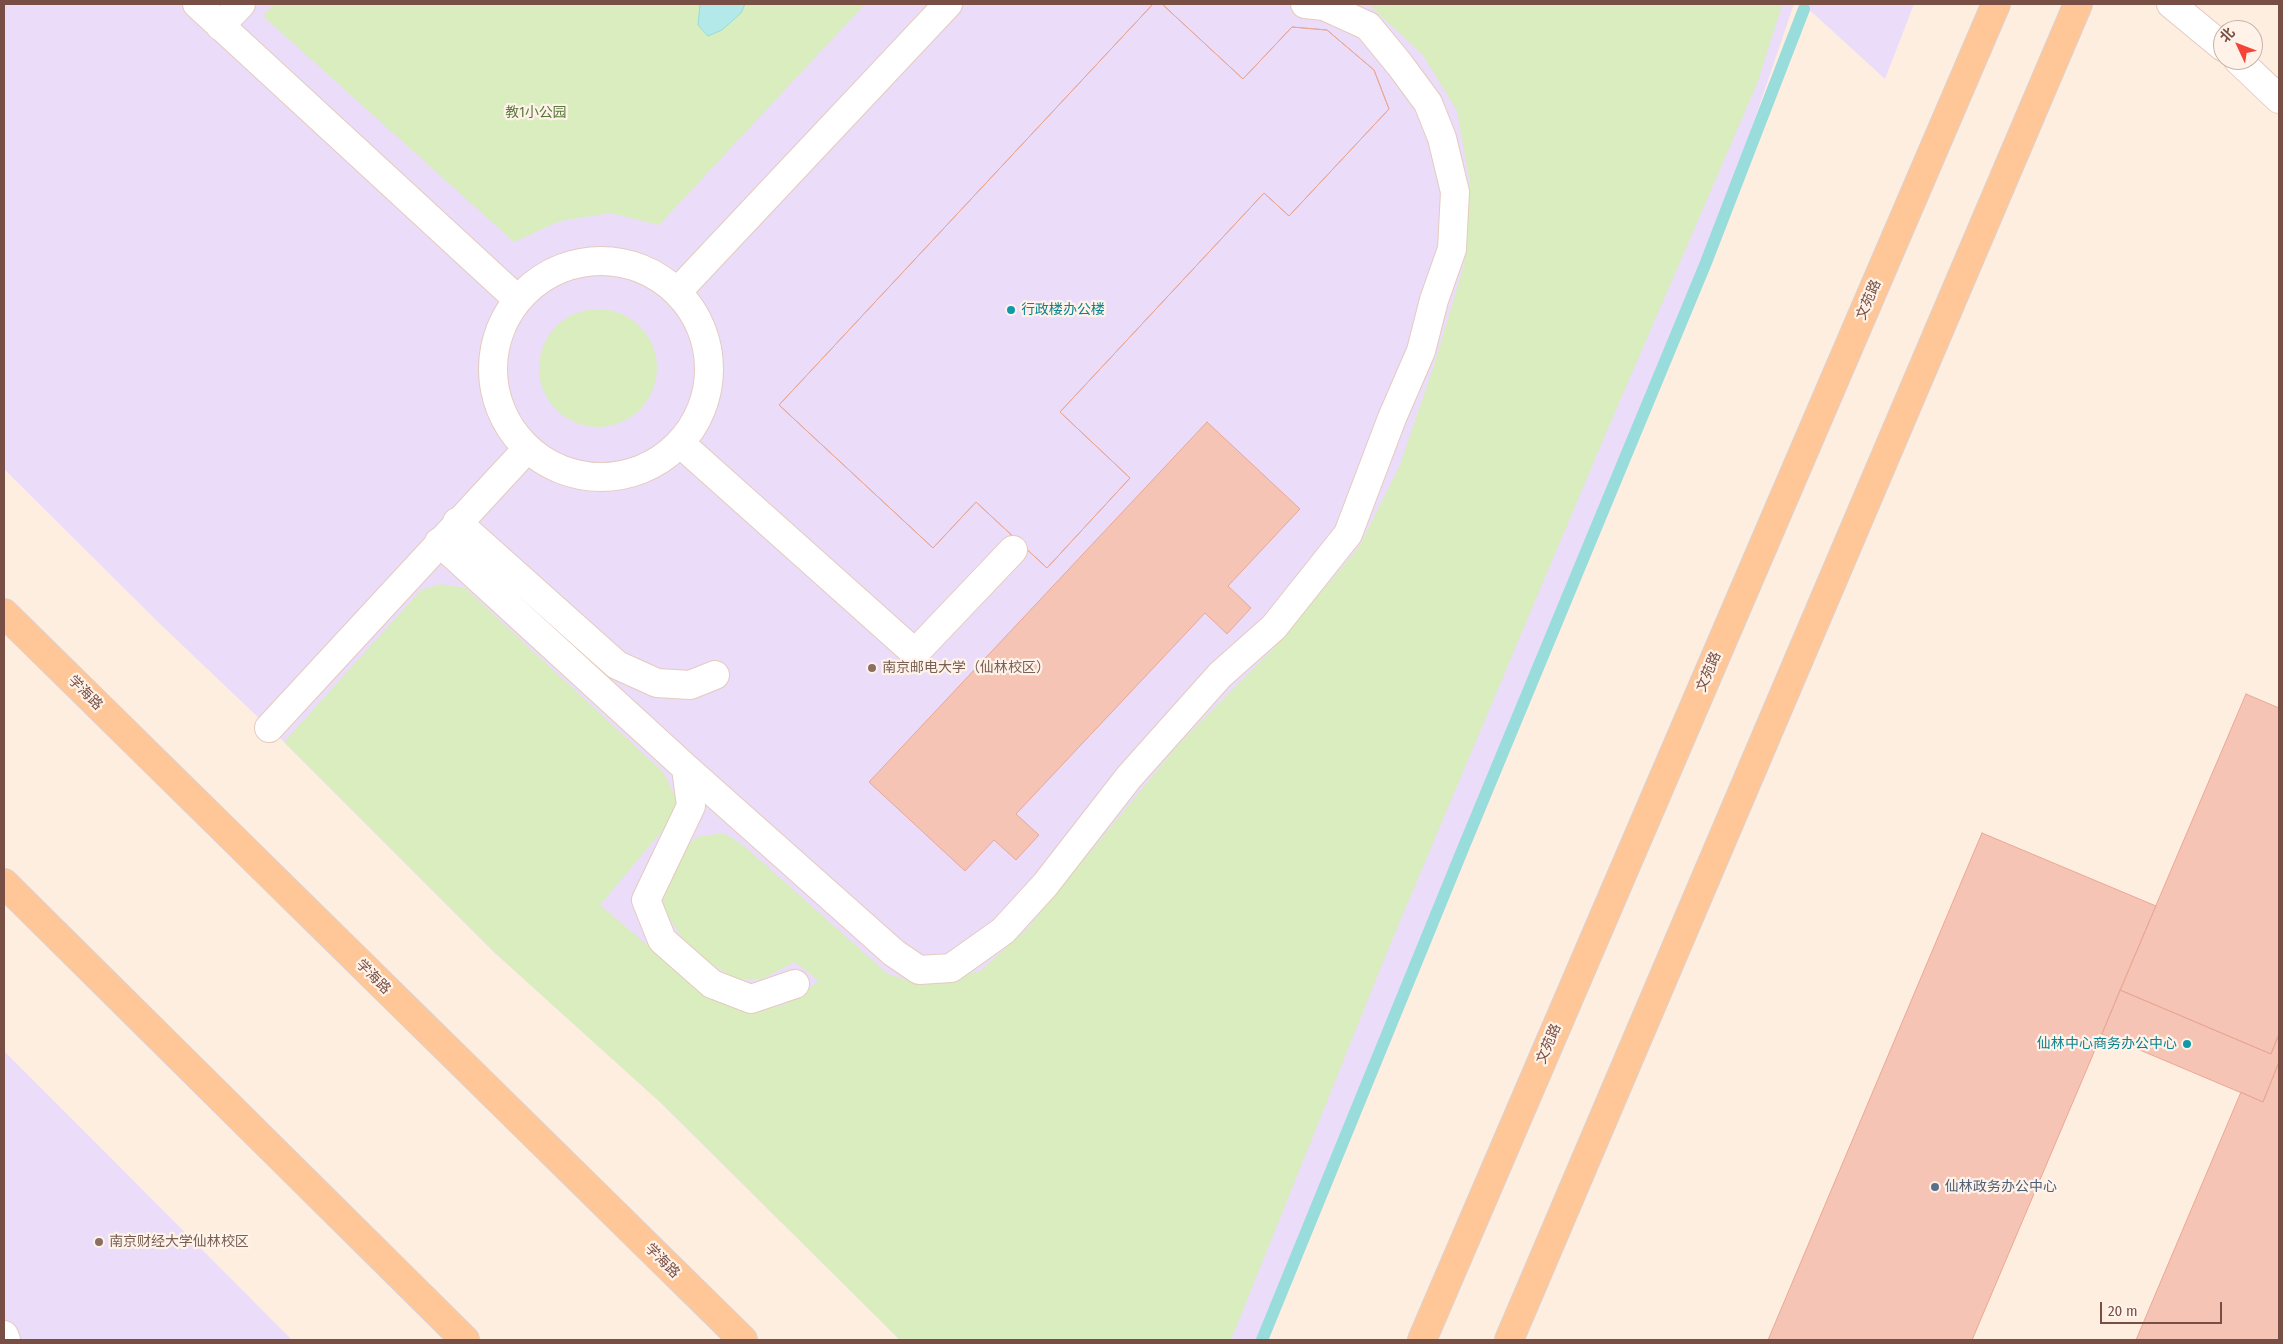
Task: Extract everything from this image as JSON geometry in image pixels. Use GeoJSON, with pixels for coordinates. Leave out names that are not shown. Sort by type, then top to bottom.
{"type":"FeatureCollection","features":[{"type":"Feature","properties":{"kind":"main road","name":"文苑路"},"geometry":{"type":"LineString","coordinates":[[1422,1340],[1996,4]]}},
{"type":"Feature","properties":{"kind":"main road"},"geometry":{"type":"LineString","coordinates":[[1509,1340],[2078,4]]}},
{"type":"Feature","properties":{"kind":"main road","name":"学海路"},"geometry":{"type":"LineString","coordinates":[[4,613],[743,1340]]}},
{"type":"Feature","properties":{"kind":"main road"},"geometry":{"type":"LineString","coordinates":[[4,883],[465,1340]]}},
{"type":"Feature","properties":{"kind":"street"},"geometry":{"type":"LineString","coordinates":[[197,4],[516,298]]}},
{"type":"Feature","properties":{"kind":"street"},"geometry":{"type":"LineString","coordinates":[[220,26],[241,4]]}},
{"type":"Feature","properties":{"kind":"street"},"geometry":{"type":"LineString","coordinates":[[679,290],[948,4]]}},
{"type":"Feature","properties":{"kind":"street"},"geometry":{"type":"LineString","coordinates":[[439,542],[686,768],[894,953],[919,970],[951,968],[1003,931],[1033,898],[1129,777],[1220,675],[1274,627],[1348,534],[1392,418],[1421,352],[1434,300],[1452,249],[1455,192],[1442,138],[1428,103],[1368,26],[1324,6],[1305,4]]}},
{"type":"Feature","properties":{"kind":"street"},"geometry":{"type":"LineString","coordinates":[[2171,4],[2213,39]]}},
{"type":"Feature","properties":{"kind":"street"},"geometry":{"type":"LineString","coordinates":[[2249,70],[2279,99]]}},
{"type":"Feature","properties":{"kind":"street"},"geometry":{"type":"LineString","coordinates":[[626,262],[679,290],[706,337],[708,393],[681,444],[633,474],[576,477],[526,450],[495,401],[494,344],[516,298],[569,264],[626,262]]}},
{"type":"Feature","properties":{"kind":"street"},"geometry":{"type":"LineString","coordinates":[[681,444],[915,653],[1013,550]]}},
{"type":"Feature","properties":{"kind":"street"},"geometry":{"type":"LineString","coordinates":[[269,728],[457,522],[526,450]]}},
{"type":"Feature","properties":{"kind":"street"},"geometry":{"type":"LineString","coordinates":[[457,522],[617,665],[657,682],[690,685],[715,676]]}},
{"type":"Feature","properties":{"kind":"street"},"geometry":{"type":"LineString","coordinates":[[686,768],[692,806],[646,900],[662,940],[712,984],[751,999],[795,984]]}},
{"type":"Feature","properties":{"kind":"street"},"geometry":{"type":"LineString","coordinates":[[4,1335],[6,1340]]}},
{"type":"Feature","properties":{"kind":"shaded area","name":"南京邮电大学（仙林校区）"},"geometry":{"type":"Polygon","coordinates":[[[4,4],[1794,4],[1705,265],[1256,1340],[900,1340],[661,1103],[495,953],[284,742],[160,624],[4,469],[4,4]]]}},
{"type":"Feature","properties":{"kind":"shaded area"},"geometry":{"type":"Polygon","coordinates":[[[1803,4],[1914,4],[1885,79],[1803,4]]]}},
{"type":"Feature","properties":{"kind":"shaded area","name":"南京财经大学仙林校区"},"geometry":{"type":"Polygon","coordinates":[[[4,1051],[97,1144],[292,1340],[4,1340],[4,1051]]]}},
{"type":"Feature","properties":{"kind":"green space","name":"教1小公园"},"geometry":{"type":"Polygon","coordinates":[[[274,4],[865,4],[659,225],[611,213],[560,221],[514,242],[263,16],[274,4]]]}},
{"type":"Feature","properties":{"kind":"green space"},"geometry":{"type":"Polygon","coordinates":[[[1368,4],[1782,5],[1757,84],[1606,433],[1390,945],[1231,1340],[900,1340],[661,1103],[495,953],[284,742],[421,590],[441,584],[465,588],[664,773],[678,803],[667,825],[600,905],[710,998],[748,1012],[784,1005],[819,981],[795,962],[762,979],[736,979],[713,965],[682,938],[663,908],[663,888],[674,862],[696,837],[724,833],[744,846],[888,974],[923,985],[980,971],[1027,929],[1178,745],[1277,645],[1359,547],[1400,465],[1436,359],[1464,265],[1470,184],[1457,111],[1423,55],[1368,4]]]}},
{"type":"Feature","properties":{"kind":"green space"},"geometry":{"type":"Polygon","coordinates":[[[598,309],[621,313],[640,326],[653,345],[657,368],[653,391],[640,410],[621,423],[598,427],[575,423],[556,410],[543,391],[539,368],[543,345],[556,326],[575,313],[598,309]]]}},
{"type":"Feature","properties":{"kind":"water"},"geometry":{"type":"Polygon","coordinates":[[[700,4],[745,4],[741,13],[722,30],[708,36],[698,25],[700,4]]]}},
{"type":"Feature","properties":{"kind":"building","name":"行政楼办公楼"},"geometry":{"type":"Polygon","coordinates":[[[1153,4],[1162,4],[1243,79],[1292,27],[1327,30],[1374,70],[1389,109],[1289,216],[1264,193],[1060,412],[1130,478],[1047,568],[976,502],[933,548],[779,405],[1153,4]]]}},
{"type":"Feature","properties":{"kind":"building","name":"行政楼办公楼"},"geometry":{"type":"Polygon","coordinates":[[[1153,4],[1162,4],[1243,79],[1292,27],[1327,30],[1374,70],[1389,109],[1289,216],[1264,193],[1060,412],[1130,478],[1047,568],[976,502],[933,548],[779,405],[1153,4]]]}},
{"type":"Feature","properties":{"kind":"building"},"geometry":{"type":"Polygon","coordinates":[[[1207,422],[1300,509],[1228,586],[1251,608],[1227,634],[1205,613],[1016,814],[1039,835],[1016,860],[994,840],[965,871],[869,782],[1207,422]]]}},
{"type":"Feature","properties":{"kind":"building"},"geometry":{"type":"Polygon","coordinates":[[[2246,694],[2279,708],[2279,1034],[2271,1054],[2120,990],[2246,694]]]}},
{"type":"Feature","properties":{"kind":"building","name":"仙林政务办公中心"},"geometry":{"type":"Polygon","coordinates":[[[1982,833],[2156,906],[1972,1340],[1768,1340],[1982,833]]]}},
{"type":"Feature","properties":{"kind":"building","name":"仙林中心商务办公中心"},"geometry":{"type":"Polygon","coordinates":[[[2120,990],[2271,1054],[2279,1034],[2279,1062],[2263,1102],[2102,1034],[2120,990]]]}},
{"type":"Feature","properties":{"kind":"building"},"geometry":{"type":"Polygon","coordinates":[[[2279,1062],[2279,1340],[2136,1340],[2241,1092],[2263,1102],[2279,1062]]]}},
{"type":"Feature","properties":{"kind":"waterway"},"geometry":{"type":"LineString","coordinates":[[1262,1340],[1705,265],[1804,9]]}},
{"type":"Feature","properties":{"kind":"place","name":"行政楼办公楼"},"geometry":{"type":"Point","coordinates":[1011,310]}},
{"type":"Feature","properties":{"kind":"place","name":"南京邮电大学（仙林校区）"},"geometry":{"type":"Point","coordinates":[872,668]}},
{"type":"Feature","properties":{"kind":"place","name":"仙林中心商务办公中心"},"geometry":{"type":"Point","coordinates":[2187,1044]}},
{"type":"Feature","properties":{"kind":"place","name":"仙林政务办公中心"},"geometry":{"type":"Point","coordinates":[1935,1187]}},
{"type":"Feature","properties":{"kind":"place","name":"南京财经大学仙林校区"},"geometry":{"type":"Point","coordinates":[99,1242]}}]}
